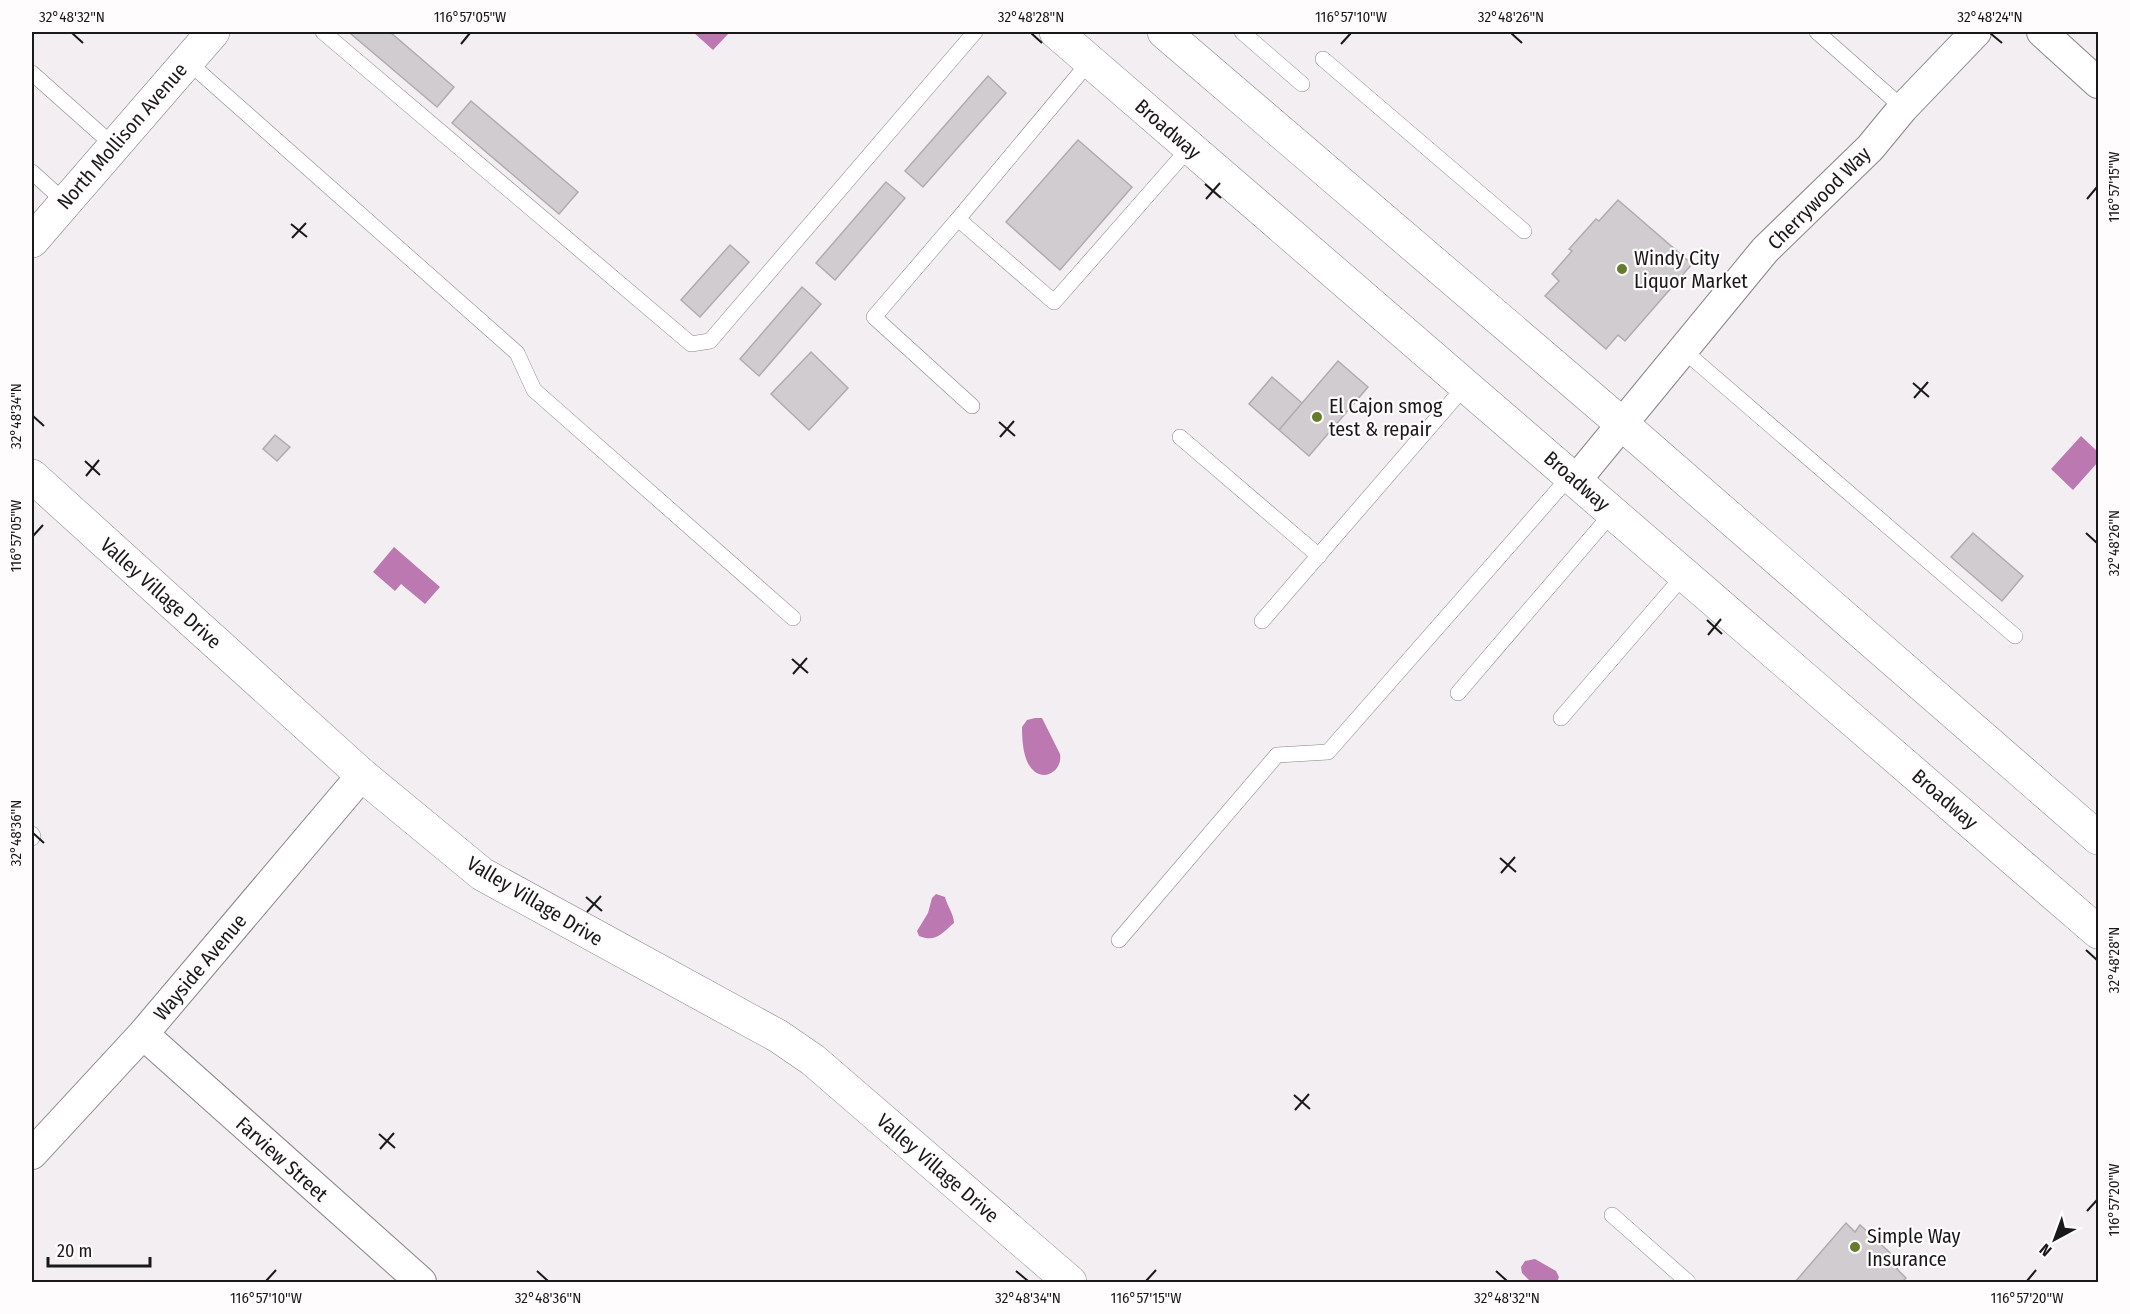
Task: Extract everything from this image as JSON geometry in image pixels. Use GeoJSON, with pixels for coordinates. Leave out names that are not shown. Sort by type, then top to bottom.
{"type":"FeatureCollection","features":[{"type":"Feature","properties":{"kind":"main road","name":"North Mollison Avenue"},"geometry":{"type":"LineString","coordinates":[[32,241],[213,32]]}},
{"type":"Feature","properties":{"kind":"main road","name":"Broadway"},"geometry":{"type":"LineString","coordinates":[[1056,32],[2098,932]]}},
{"type":"Feature","properties":{"kind":"main road"},"geometry":{"type":"LineString","coordinates":[[1164,32],[1622,424],[2098,838]]}},
{"type":"Feature","properties":{"kind":"main road","name":"Valley Village Drive"},"geometry":{"type":"LineString","coordinates":[[32,477],[362,775],[482,874],[778,1036],[813,1060],[1070,1282]]}},
{"type":"Feature","properties":{"kind":"street","name":"Cherrywood Way"},"geometry":{"type":"LineString","coordinates":[[1573,478],[1622,424],[1765,250],[1870,148],[1903,108],[1976,32]]}},
{"type":"Feature","properties":{"kind":"street"},"geometry":{"type":"LineString","coordinates":[[2042,32],[2098,83]]}},
{"type":"Feature","properties":{"kind":"street","name":"Wayside Avenue"},"geometry":{"type":"LineString","coordinates":[[32,1154],[143,1034],[362,775]]}},
{"type":"Feature","properties":{"kind":"street","name":"Farview Street"},"geometry":{"type":"LineString","coordinates":[[143,1034],[421,1282]]}},
{"type":"Feature","properties":{"kind":"lane"},"geometry":{"type":"LineString","coordinates":[[322,32],[690,344],[710,341],[975,32]]}},
{"type":"Feature","properties":{"kind":"lane"},"geometry":{"type":"LineString","coordinates":[[1242,32],[1302,84]]}},
{"type":"Feature","properties":{"kind":"lane"},"geometry":{"type":"LineString","coordinates":[[1817,32],[1903,108]]}},
{"type":"Feature","properties":{"kind":"lane"},"geometry":{"type":"LineString","coordinates":[[1323,59],[1524,231]]}},
{"type":"Feature","properties":{"kind":"lane"},"geometry":{"type":"LineString","coordinates":[[972,406],[874,317],[1090,61]]}},
{"type":"Feature","properties":{"kind":"lane"},"geometry":{"type":"LineString","coordinates":[[187,62],[517,353],[534,390],[793,618]]}},
{"type":"Feature","properties":{"kind":"lane"},"geometry":{"type":"LineString","coordinates":[[32,73],[114,146]]}},
{"type":"Feature","properties":{"kind":"lane"},"geometry":{"type":"LineString","coordinates":[[958,219],[1054,302],[1190,147]]}},
{"type":"Feature","properties":{"kind":"lane"},"geometry":{"type":"LineString","coordinates":[[32,172],[65,202]]}},
{"type":"Feature","properties":{"kind":"lane"},"geometry":{"type":"LineString","coordinates":[[1683,351],[2015,636]]}},
{"type":"Feature","properties":{"kind":"lane"},"geometry":{"type":"LineString","coordinates":[[1262,621],[1466,385]]}},
{"type":"Feature","properties":{"kind":"lane"},"geometry":{"type":"LineString","coordinates":[[1180,437],[1319,556]]}},
{"type":"Feature","properties":{"kind":"lane"},"geometry":{"type":"LineString","coordinates":[[1119,940],[1278,755],[1328,752],[1573,478]]}},
{"type":"Feature","properties":{"kind":"lane"},"geometry":{"type":"LineString","coordinates":[[1458,693],[1613,512]]}},
{"type":"Feature","properties":{"kind":"lane"},"geometry":{"type":"LineString","coordinates":[[1561,718],[1685,574]]}},
{"type":"Feature","properties":{"kind":"lane"},"geometry":{"type":"LineString","coordinates":[[1612,1215],[1688,1282]]}},
{"type":"Feature","properties":{"kind":"shaded area"},"geometry":{"type":"Polygon","coordinates":[[[693,32],[730,32],[713,50],[693,32]]]}},
{"type":"Feature","properties":{"kind":"shaded area"},"geometry":{"type":"Polygon","coordinates":[[[2081,436],[2098,452],[2098,462],[2073,490],[2051,469],[2081,436]]]}},
{"type":"Feature","properties":{"kind":"shaded area"},"geometry":{"type":"Polygon","coordinates":[[[394,547],[440,587],[425,604],[401,584],[395,591],[373,572],[394,547]]]}},
{"type":"Feature","properties":{"kind":"shaded area"},"geometry":{"type":"Polygon","coordinates":[[[1042,718],[1060,754],[1059,765],[1047,775],[1037,773],[1032,769],[1024,749],[1022,727],[1027,720],[1042,718]]]}},
{"type":"Feature","properties":{"kind":"shaded area"},"geometry":{"type":"Polygon","coordinates":[[[936,894],[945,897],[954,923],[934,938],[925,938],[919,936],[917,931],[936,894]]]}},
{"type":"Feature","properties":{"kind":"shaded area"},"geometry":{"type":"Polygon","coordinates":[[[1535,1259],[1556,1271],[1559,1277],[1557,1282],[1531,1282],[1522,1273],[1521,1267],[1525,1261],[1535,1259]]]}},
{"type":"Feature","properties":{"kind":"building"},"geometry":{"type":"Polygon","coordinates":[[[353,32],[390,32],[454,87],[437,107],[351,34],[353,32]]]}},
{"type":"Feature","properties":{"kind":"building"},"geometry":{"type":"Polygon","coordinates":[[[988,76],[1006,93],[923,187],[905,171],[988,76]]]}},
{"type":"Feature","properties":{"kind":"building"},"geometry":{"type":"Polygon","coordinates":[[[471,101],[578,192],[559,214],[452,123],[471,101]]]}},
{"type":"Feature","properties":{"kind":"building"},"geometry":{"type":"Polygon","coordinates":[[[1078,140],[1132,187],[1060,270],[1006,222],[1078,140]]]}},
{"type":"Feature","properties":{"kind":"building"},"geometry":{"type":"Polygon","coordinates":[[[886,182],[905,198],[835,280],[816,263],[886,182]]]}},
{"type":"Feature","properties":{"kind":"building","name":"Windy City Liquor Market"},"geometry":{"type":"Polygon","coordinates":[[[1618,200],[1692,264],[1625,341],[1618,335],[1606,349],[1545,296],[1559,281],[1552,274],[1572,251],[1569,249],[1596,219],[1599,221],[1618,200]]]}},
{"type":"Feature","properties":{"kind":"building"},"geometry":{"type":"Polygon","coordinates":[[[730,245],[749,262],[700,317],[681,300],[730,245]]]}},
{"type":"Feature","properties":{"kind":"building"},"geometry":{"type":"Polygon","coordinates":[[[802,287],[821,304],[759,376],[740,359],[802,287]]]}},
{"type":"Feature","properties":{"kind":"building"},"geometry":{"type":"Polygon","coordinates":[[[811,352],[848,388],[809,430],[771,394],[811,352]]]}},
{"type":"Feature","properties":{"kind":"building","name":"El Cajon smog test & repair"},"geometry":{"type":"Polygon","coordinates":[[[1338,361],[1368,387],[1309,456],[1279,430],[1338,361]]]}},
{"type":"Feature","properties":{"kind":"building"},"geometry":{"type":"Polygon","coordinates":[[[1272,377],[1302,403],[1279,430],[1249,404],[1272,377]]]}},
{"type":"Feature","properties":{"kind":"building"},"geometry":{"type":"Polygon","coordinates":[[[275,435],[290,447],[277,461],[263,449],[275,435]]]}},
{"type":"Feature","properties":{"kind":"building"},"geometry":{"type":"Polygon","coordinates":[[[1973,533],[2023,576],[2002,601],[1951,557],[1973,533]]]}},
{"type":"Feature","properties":{"kind":"building","name":"Simple Way Insurance"},"geometry":{"type":"Polygon","coordinates":[[[1846,1223],[1855,1232],[1860,1225],[1901,1263],[1897,1269],[1906,1278],[1902,1282],[1795,1282],[1846,1223]]]}},
{"type":"Feature","properties":{"kind":"place","name":"Windy City Liquor Market"},"geometry":{"type":"Point","coordinates":[1622,269]}},
{"type":"Feature","properties":{"kind":"place","name":"El Cajon smog test & repair"},"geometry":{"type":"Point","coordinates":[1317,417]}},
{"type":"Feature","properties":{"kind":"place","name":"Simple Way Insurance"},"geometry":{"type":"Point","coordinates":[1855,1247]}}]}
